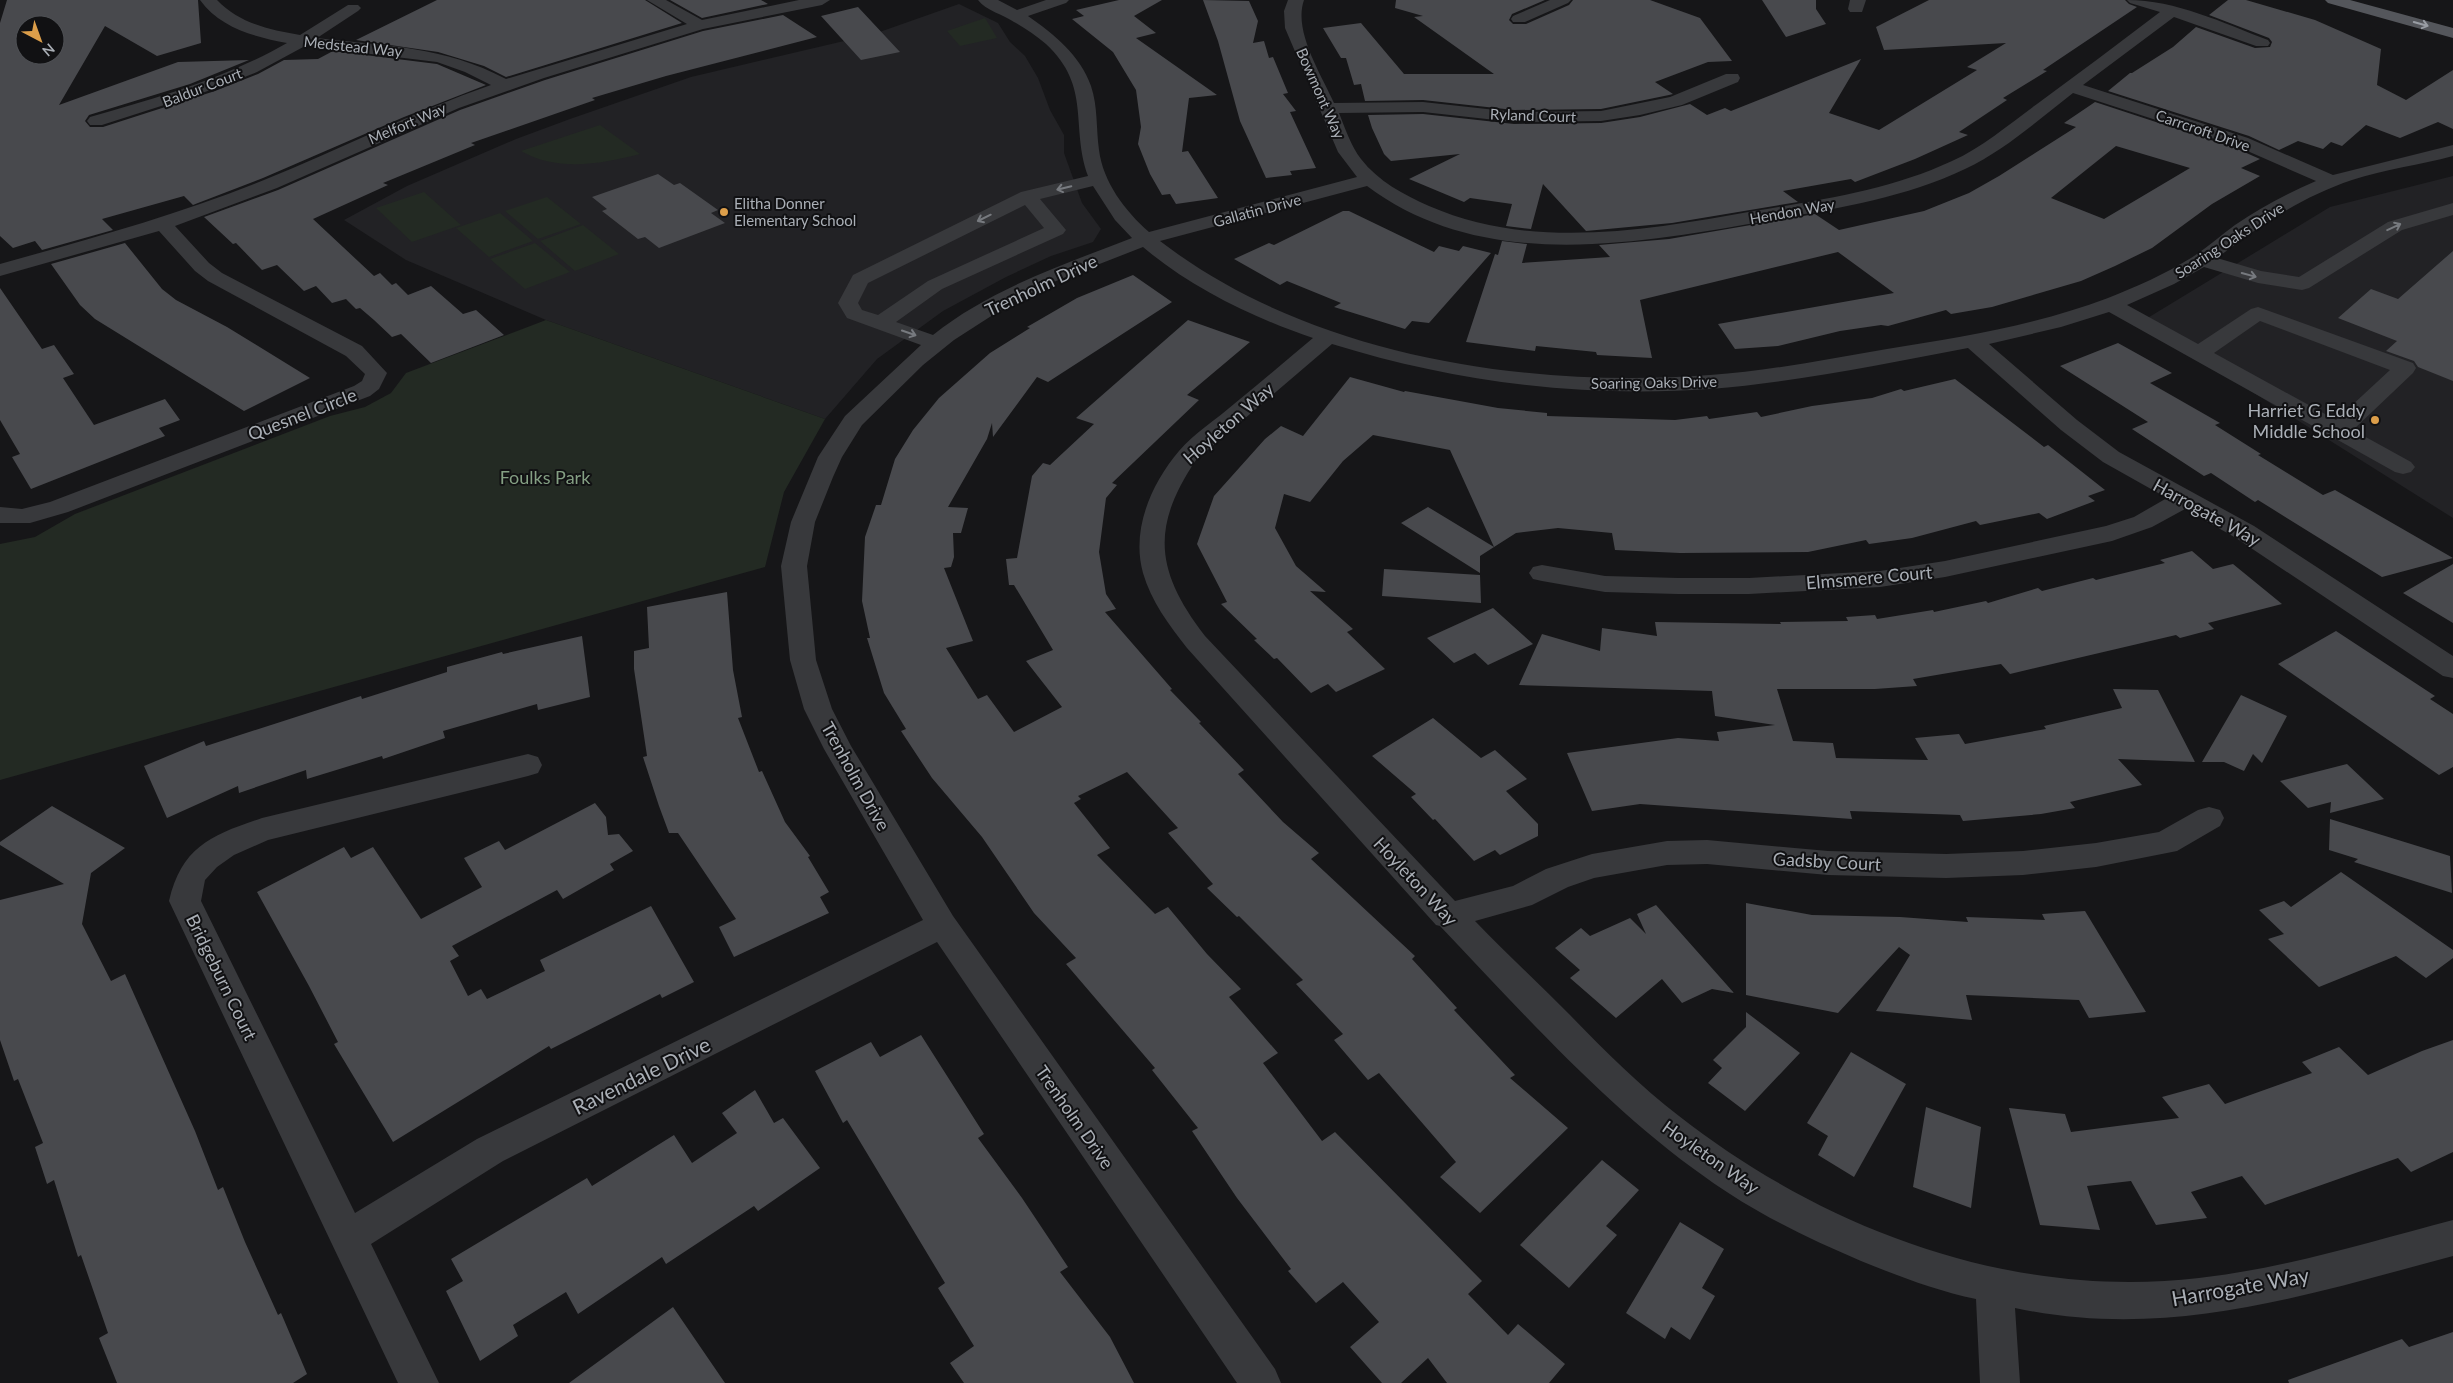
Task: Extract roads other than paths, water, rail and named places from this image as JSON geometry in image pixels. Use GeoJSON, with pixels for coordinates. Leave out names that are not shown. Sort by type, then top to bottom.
{"type":"FeatureCollection","features":[{"type":"Feature","properties":{"kind":"main road"},"geometry":{"type":"LineString","coordinates":[[2334,0],[2453,33]]}},
{"type":"Feature","properties":{"kind":"main road"},"geometry":{"type":"LineString","coordinates":[[2382,0],[2453,20]]}},
{"type":"Feature","properties":{"kind":"street","name":"Medstead Way"},"geometry":{"type":"LineString","coordinates":[[208,0],[216,12],[243,27],[269,35],[438,57],[468,67],[504,85]]}},
{"type":"Feature","properties":{"kind":"street"},"geometry":{"type":"LineString","coordinates":[[655,0],[700,26]]}},
{"type":"Feature","properties":{"kind":"street","name":"Melfort Way"},"geometry":{"type":"LineString","coordinates":[[0,270],[163,224],[270,184],[407,123],[504,85],[700,26],[822,0]]}},
{"type":"Feature","properties":{"kind":"street","name":"Soaring Oaks Drive"},"geometry":{"type":"LineString","coordinates":[[986,0],[1011,12],[1045,34],[1064,53],[1076,71],[1085,90],[1089,111],[1089,143],[1094,166],[1105,191],[1122,214],[1146,239],[1188,270],[1241,300],[1329,336],[1380,353],[1496,376],[1557,382],[1649,385],[1708,382],[1765,376],[1973,341],[2042,326],[2110,304],[2156,286],[2202,260],[2270,211],[2332,181],[2453,150]]}},
{"type":"Feature","properties":{"kind":"street"},"geometry":{"type":"LineString","coordinates":[[1011,12],[1032,0]]}},
{"type":"Feature","properties":{"kind":"street"},"geometry":{"type":"LineString","coordinates":[[1011,12],[1061,0]]}},
{"type":"Feature","properties":{"kind":"street","name":"Bowmont Way"},"geometry":{"type":"LineString","coordinates":[[1296,0],[1292,11],[1293,28],[1347,152],[1369,180]]}},
{"type":"Feature","properties":{"kind":"street"},"geometry":{"type":"LineString","coordinates":[[1519,19],[1563,0]]}},
{"type":"Feature","properties":{"kind":"street"},"geometry":{"type":"LineString","coordinates":[[2135,0],[2262,43]]}},
{"type":"Feature","properties":{"kind":"street","name":"Baldur Court"},"geometry":{"type":"LineString","coordinates":[[96,121],[174,98],[235,75],[302,40],[354,8]]}},
{"type":"Feature","properties":{"kind":"street","name":"Hendon Way"},"geometry":{"type":"LineString","coordinates":[[1369,180],[1420,210],[1489,232],[1568,240],[1619,238],[1670,232],[1868,197],[1925,180],[1958,167],[1984,152],[2172,11]]}},
{"type":"Feature","properties":{"kind":"street","name":"Ryland Court"},"geometry":{"type":"LineString","coordinates":[[1328,108],[1424,107],[1536,118],[1601,116],[1676,102],[1732,78]]}},
{"type":"Feature","properties":{"kind":"street","name":"Carrcroft Drive"},"geometry":{"type":"LineString","coordinates":[[2071,87],[2242,142],[2332,181]]}},
{"type":"Feature","properties":{"kind":"street"},"geometry":{"type":"LineString","coordinates":[[936,343],[854,314],[848,303],[860,279],[1028,196],[1100,179]]}},
{"type":"Feature","properties":{"kind":"street","name":"Gallatin Drive"},"geometry":{"type":"LineString","coordinates":[[1146,239],[1369,180]]}},
{"type":"Feature","properties":{"kind":"street"},"geometry":{"type":"LineString","coordinates":[[881,323],[935,285],[1056,230],[1028,196]]}},
{"type":"Feature","properties":{"kind":"street"},"geometry":{"type":"LineString","coordinates":[[2202,260],[2258,278],[2302,284],[2395,226],[2453,209]]}},
{"type":"Feature","properties":{"kind":"street","name":"Quesnel Circle"},"geometry":{"type":"LineString","coordinates":[[0,515],[18,517],[40,514],[362,391],[370,384],[376,373],[354,351],[215,276],[202,267],[163,224]]}},
{"type":"Feature","properties":{"kind":"street","name":"Trenholm Drive"},"geometry":{"type":"LineString","coordinates":[[1146,239],[1071,267],[1006,298],[936,343],[915,360],[853,421],[830,457],[803,522],[794,566],[803,660],[818,709],[838,749],[942,924],[1261,1383]]}},
{"type":"Feature","properties":{"kind":"street"},"geometry":{"type":"LineString","coordinates":[[2110,304],[2337,432],[2403,467]]}},
{"type":"Feature","properties":{"kind":"street"},"geometry":{"type":"LineString","coordinates":[[2198,354],[2258,313],[2405,368],[2337,432]]}},
{"type":"Feature","properties":{"kind":"street","name":"Hoyleton Way"},"geometry":{"type":"LineString","coordinates":[[1329,336],[1188,455],[1162,491],[1155,512],[1152,533],[1152,555],[1157,577],[1179,622],[1447,916],[1629,1094],[1665,1126],[1705,1157],[1786,1207],[1842,1235],[1945,1272],[1994,1285]]}},
{"type":"Feature","properties":{"kind":"street","name":"Harrogate Way"},"geometry":{"type":"LineString","coordinates":[[1973,341],[2089,441],[2136,473],[2268,546],[2453,668]]}},
{"type":"Feature","properties":{"kind":"street","name":"Elmsmere Court"},"geometry":{"type":"LineString","coordinates":[[1542,573],[1605,584],[1678,586],[1749,586],[1880,579],[1945,569],[2112,533],[2150,518],[2184,499]]}},
{"type":"Feature","properties":{"kind":"street","name":"Bridgeburn Court"},"geometry":{"type":"LineString","coordinates":[[419,1383],[185,901],[192,875],[208,857],[228,844],[262,830],[528,765]]}},
{"type":"Feature","properties":{"kind":"street","name":"Gadsby Court"},"geometry":{"type":"LineString","coordinates":[[1447,916],[1521,896],[1557,878],[1592,866],[1638,856],[1707,852],[1828,863],[1946,866],[2023,863],[2096,855],[2166,844],[2209,818]]}},
{"type":"Feature","properties":{"kind":"street","name":"Ravendale Drive"},"geometry":{"type":"LineString","coordinates":[[347,1238],[490,1150],[942,924]]}},
{"type":"Feature","properties":{"kind":"street","name":"Harrogate Way"},"geometry":{"type":"LineString","coordinates":[[1994,1285],[2061,1296],[2113,1300],[2163,1300],[2212,1295],[2259,1286],[2453,1238]]}},
{"type":"Feature","properties":{"kind":"street"},"geometry":{"type":"LineString","coordinates":[[1994,1285],[2000,1383]]}},
{"type":"Feature","properties":{"kind":"place","name":"Elitha Donner Elementary School"},"geometry":{"type":"Point","coordinates":[724,212]}},
{"type":"Feature","properties":{"kind":"place","name":"Harriet G Eddy Middle School"},"geometry":{"type":"Point","coordinates":[2375,420]}},
{"type":"Feature","properties":{"kind":"park label","name":"Foulks Park"},"geometry":{"type":"Point","coordinates":[545,477]}}]}
